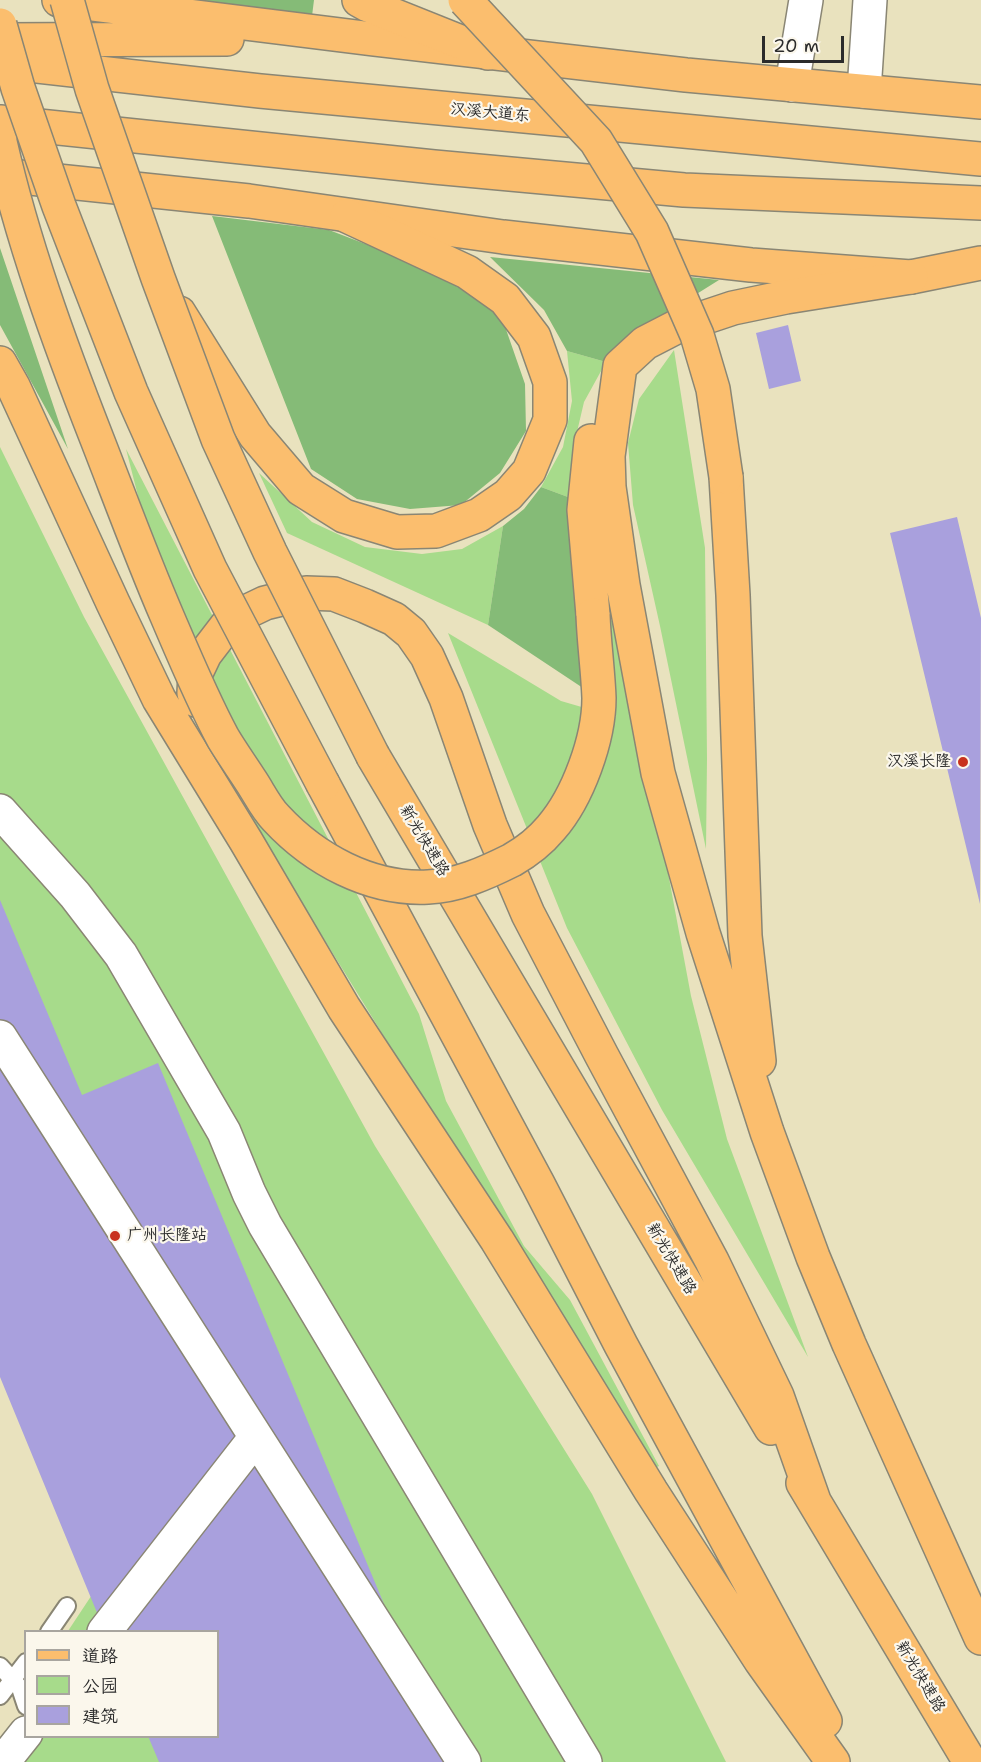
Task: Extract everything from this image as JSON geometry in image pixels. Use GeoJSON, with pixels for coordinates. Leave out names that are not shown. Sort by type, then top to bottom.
{"type":"FeatureCollection","features":[{"type":"Feature","properties":{"kind":"main road"},"geometry":{"type":"LineString","coordinates":[[59,0],[686,75],[981,102]]}},
{"type":"Feature","properties":{"kind":"main road"},"geometry":{"type":"LineString","coordinates":[[67,0],[92,89],[158,278],[255,435],[301,489],[344,516],[397,532],[436,531],[479,514],[508,495],[530,471],[550,420],[550,382],[534,337],[505,299],[467,272],[347,216]]}},
{"type":"Feature","properties":{"kind":"main road"},"geometry":{"type":"LineString","coordinates":[[359,0],[368,6],[488,53]]}},
{"type":"Feature","properties":{"kind":"main road"},"geometry":{"type":"LineString","coordinates":[[465,0],[596,141],[652,232],[697,335],[713,389],[726,477],[733,595],[745,936],[766,1132]]}},
{"type":"Feature","properties":{"kind":"main road"},"geometry":{"type":"LineString","coordinates":[[0,25],[18,88],[59,206],[131,392],[210,569],[621,1345],[847,1762]]}},
{"type":"Feature","properties":{"kind":"main road"},"geometry":{"type":"LineString","coordinates":[[0,40],[373,39]]}},
{"type":"Feature","properties":{"kind":"main road","name":"汉溪大道东"},"geometry":{"type":"LineString","coordinates":[[0,62],[260,91],[981,159]]}},
{"type":"Feature","properties":{"kind":"main road"},"geometry":{"type":"LineString","coordinates":[[0,122],[684,190],[981,203]]}},
{"type":"Feature","properties":{"kind":"main road"},"geometry":{"type":"LineString","coordinates":[[0,142],[28,247],[72,376],[139,550],[199,690],[224,740],[274,817],[320,856],[345,870],[384,883],[405,887],[429,888],[459,882],[482,874],[514,858],[535,844],[552,827],[576,786],[590,751],[596,728],[599,700],[584,510],[586,473],[592,431],[601,400],[620,366],[645,343],[676,327],[733,308],[981,263]]}},
{"type":"Feature","properties":{"kind":"main road"},"geometry":{"type":"LineString","coordinates":[[0,175],[249,201],[503,237],[727,262],[911,277]]}},
{"type":"Feature","properties":{"kind":"main road","name":"新光快速路"},"geometry":{"type":"LineString","coordinates":[[158,278],[218,439],[270,552],[374,756],[970,1762]]}},
{"type":"Feature","properties":{"kind":"main road"},"geometry":{"type":"LineString","coordinates":[[0,363],[13,386],[159,699],[344,1008],[497,1240],[651,1491],[761,1661],[833,1762]]}},
{"type":"Feature","properties":{"kind":"main road"},"geometry":{"type":"LineString","coordinates":[[620,366],[608,456],[609,487],[623,585],[656,761],[703,933],[766,1132],[813,1257],[849,1344],[981,1638]]}},
{"type":"Feature","properties":{"kind":"main road"},"geometry":{"type":"LineString","coordinates":[[246,841],[194,693],[195,675],[205,654],[228,624],[242,614],[266,603],[306,593],[334,594],[394,619],[411,633],[427,656],[446,698],[490,825],[528,914],[712,1261],[777,1396],[814,1501]]}},
{"type":"Feature","properties":{"kind":"street"},"geometry":{"type":"LineString","coordinates":[[792,85],[806,0]]}},
{"type":"Feature","properties":{"kind":"street"},"geometry":{"type":"LineString","coordinates":[[864,91],[870,0]]}},
{"type":"Feature","properties":{"kind":"street"},"geometry":{"type":"LineString","coordinates":[[0,811],[75,895],[121,956],[224,1132],[249,1194],[265,1225],[585,1762]]}},
{"type":"Feature","properties":{"kind":"street"},"geometry":{"type":"LineString","coordinates":[[0,1037],[464,1762]]}},
{"type":"Feature","properties":{"kind":"street"},"geometry":{"type":"LineString","coordinates":[[106,1630],[256,1437]]}},
{"type":"Feature","properties":{"kind":"street"},"geometry":{"type":"LineString","coordinates":[[3,1762],[24,1736]]}},
{"type":"Feature","properties":{"kind":"lane"},"geometry":{"type":"LineString","coordinates":[[50,1630],[67,1606]]}},
{"type":"Feature","properties":{"kind":"lane"},"geometry":{"type":"LineString","coordinates":[[0,1696],[24,1665]]}},
{"type":"Feature","properties":{"kind":"lane"},"geometry":{"type":"LineString","coordinates":[[0,1666],[20,1688],[24,1700]]}},
{"type":"Feature","properties":{"kind":"green space"},"geometry":{"type":"Polygon","coordinates":[[[172,0],[314,0],[312,16],[172,0]]]}},
{"type":"Feature","properties":{"kind":"green space"},"geometry":{"type":"Polygon","coordinates":[[[212,216],[329,230],[428,268],[501,315],[525,384],[526,431],[500,473],[461,505],[410,509],[357,499],[311,469],[212,216]]]}},
{"type":"Feature","properties":{"kind":"green space"},"geometry":{"type":"Polygon","coordinates":[[[0,248],[68,449],[0,325],[0,248]]]}},
{"type":"Feature","properties":{"kind":"green space"},"geometry":{"type":"Polygon","coordinates":[[[490,257],[719,280],[631,335],[606,362],[567,351],[544,310],[490,257]]]}},
{"type":"Feature","properties":{"kind":"green space"},"geometry":{"type":"Polygon","coordinates":[[[674,350],[705,548],[706,849],[633,505],[628,443],[639,399],[674,350]]]}},
{"type":"Feature","properties":{"kind":"green space"},"geometry":{"type":"Polygon","coordinates":[[[567,351],[606,362],[584,402],[573,449],[568,497],[541,487],[563,447],[572,401],[567,351]]]}},
{"type":"Feature","properties":{"kind":"green space"},"geometry":{"type":"Polygon","coordinates":[[[0,447],[84,617],[375,1146],[592,1494],[726,1762],[14,1762],[32,1738],[219,1738],[219,1630],[69,1630],[156,1498],[0,1216],[0,447]]]}},
{"type":"Feature","properties":{"kind":"green space"},"geometry":{"type":"Polygon","coordinates":[[[126,449],[419,1014],[446,1101],[524,1246],[570,1300],[659,1466],[651,1470],[255,827],[148,535],[126,449]]]}},
{"type":"Feature","properties":{"kind":"green space"},"geometry":{"type":"Polygon","coordinates":[[[259,473],[312,522],[365,547],[422,554],[462,549],[503,526],[488,625],[287,533],[259,473]]]}},
{"type":"Feature","properties":{"kind":"green space"},"geometry":{"type":"Polygon","coordinates":[[[541,487],[568,497],[580,621],[583,688],[488,625],[503,526],[524,509],[541,487]]]}},
{"type":"Feature","properties":{"kind":"green space"},"geometry":{"type":"Polygon","coordinates":[[[616,620],[652,787],[691,996],[727,1139],[808,1357],[662,1110],[567,928],[448,633],[561,701],[616,717],[605,621],[616,620]]]}},
{"type":"Feature","properties":{"kind":"building"},"geometry":{"type":"Polygon","coordinates":[[[788,325],[801,381],[769,389],[756,333],[788,325]]]}},
{"type":"Feature","properties":{"kind":"building","name":"汉溪长隆"},"geometry":{"type":"Polygon","coordinates":[[[957,517],[981,618],[980,904],[890,533],[957,517]]]}},
{"type":"Feature","properties":{"kind":"building","name":"广州长隆站"},"geometry":{"type":"Polygon","coordinates":[[[0,900],[82,1095],[158,1063],[450,1762],[159,1762],[149,1738],[219,1738],[219,1630],[104,1630],[0,1377],[0,900]]]}},
{"type":"Feature","properties":{"kind":"place","name":"汉溪长隆"},"geometry":{"type":"Point","coordinates":[963,762]}},
{"type":"Feature","properties":{"kind":"place","name":"广州长隆站"},"geometry":{"type":"Point","coordinates":[115,1236]}}]}
